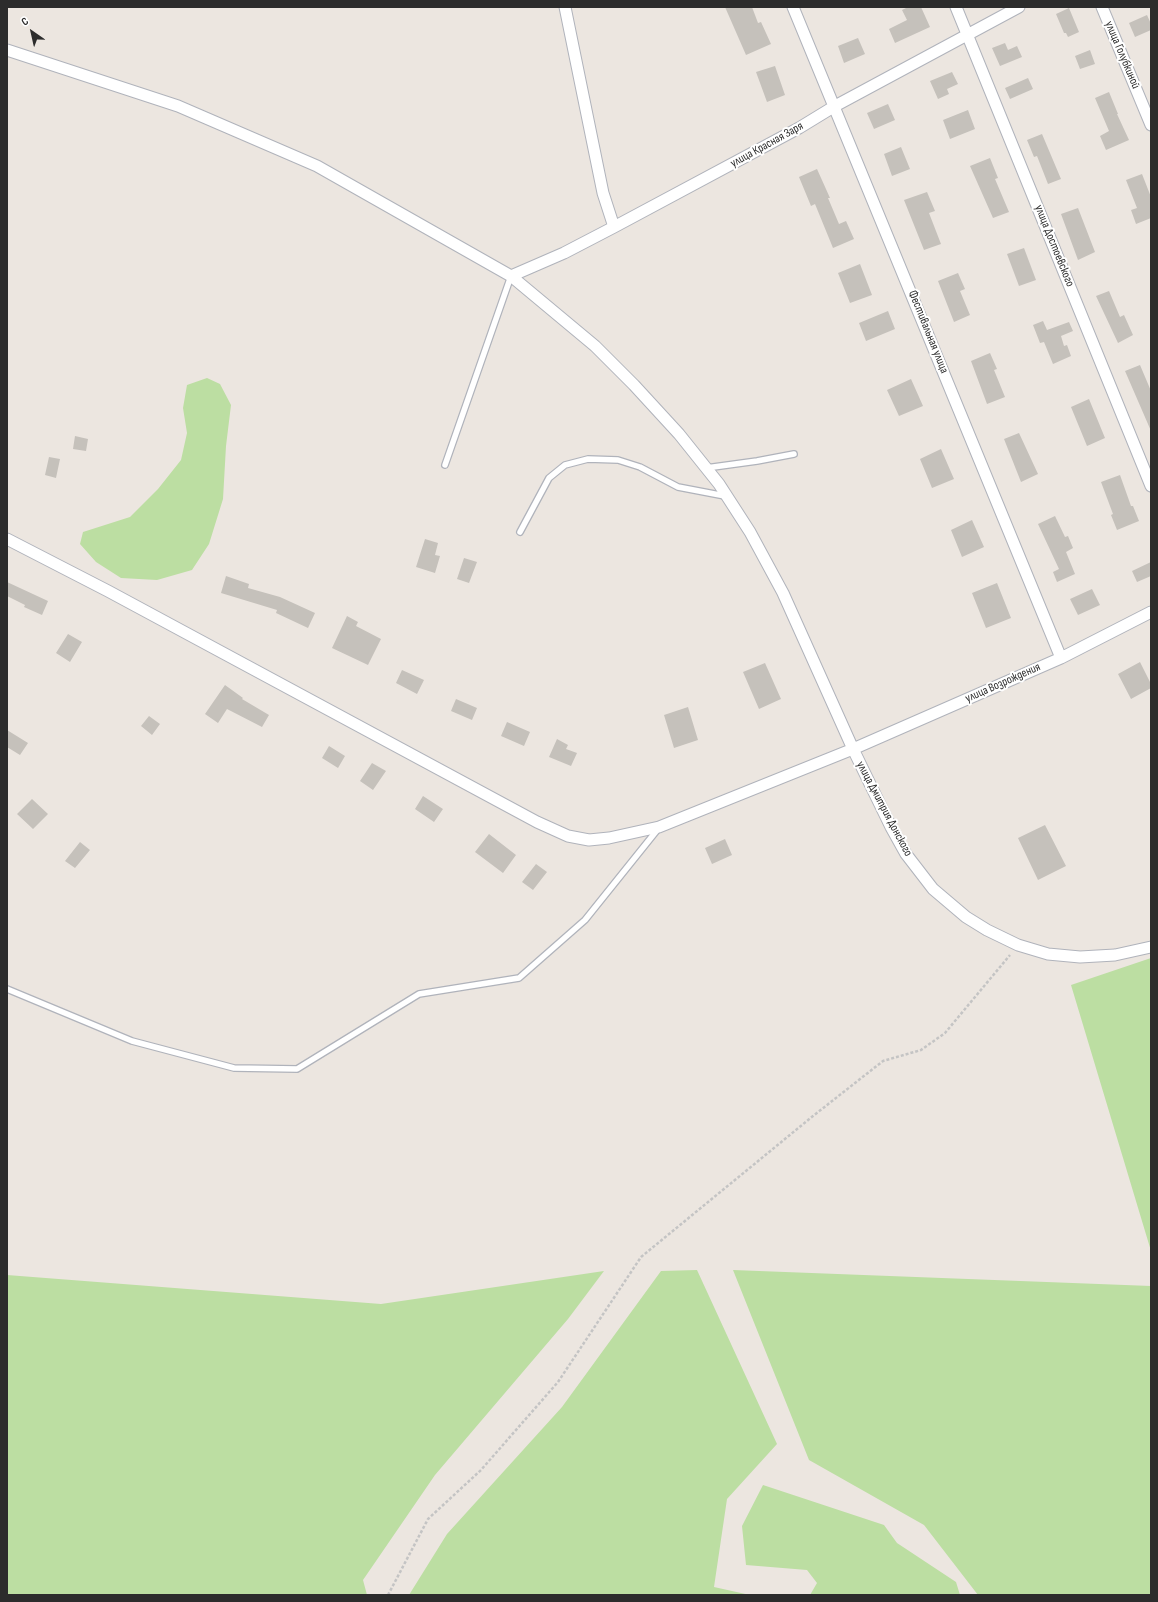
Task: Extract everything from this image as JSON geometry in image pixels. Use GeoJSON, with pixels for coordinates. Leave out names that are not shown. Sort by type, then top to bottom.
{"type":"FeatureCollection","features":[{"type":"Feature","properties":{"kind":"street"},"geometry":{"type":"LineString","coordinates":[[565,7],[603,193],[614,227]]}},
{"type":"Feature","properties":{"kind":"street","name":"Фестивальная улица"},"geometry":{"type":"LineString","coordinates":[[793,7],[1060,658]]}},
{"type":"Feature","properties":{"kind":"street","name":"улица Достоевского"},"geometry":{"type":"LineString","coordinates":[[956,7],[1151,486]]}},
{"type":"Feature","properties":{"kind":"street","name":"улица Красная Заря"},"geometry":{"type":"LineString","coordinates":[[511,276],[564,253],[614,227],[799,128],[834,106],[1019,7]]}},
{"type":"Feature","properties":{"kind":"street","name":"улица Голубкиной"},"geometry":{"type":"LineString","coordinates":[[1102,7],[1151,125]]}},
{"type":"Feature","properties":{"kind":"street","name":"улица Дмитрия Донского"},"geometry":{"type":"LineString","coordinates":[[7,50],[178,106],[317,166],[511,276],[595,346],[634,385],[679,434],[727,496],[750,532],[783,593],[853,749],[891,827],[906,854],[933,889],[966,917],[987,930],[1018,945],[1048,954],[1080,957],[1115,955],[1151,948]]}},
{"type":"Feature","properties":{"kind":"street","name":"улица Возрождения"},"geometry":{"type":"LineString","coordinates":[[7,539],[115,595],[536,822],[568,836],[589,840],[602,839],[659,827],[853,749],[1060,658],[1151,612]]}},
{"type":"Feature","properties":{"kind":"lane"},"geometry":{"type":"LineString","coordinates":[[445,465],[511,276]]}},
{"type":"Feature","properties":{"kind":"lane"},"geometry":{"type":"LineString","coordinates":[[706,468],[794,454]]}},
{"type":"Feature","properties":{"kind":"lane"},"geometry":{"type":"LineString","coordinates":[[520,532],[549,478],[564,465],[588,459],[618,460],[640,467],[678,488],[727,496]]}},
{"type":"Feature","properties":{"kind":"lane"},"geometry":{"type":"LineString","coordinates":[[7,989],[132,1042],[234,1068],[297,1069],[419,994],[519,978],[585,920],[659,827]]}},
{"type":"Feature","properties":{"kind":"path"},"geometry":{"type":"LineString","coordinates":[[388,1595],[428,1519],[481,1470],[558,1382],[641,1257],[883,1061],[921,1050],[945,1033],[1018,945]]}},
{"type":"Feature","properties":{"kind":"green space"},"geometry":{"type":"Polygon","coordinates":[[[207,378],[220,384],[231,405],[226,446],[223,499],[209,544],[192,570],[157,580],[121,578],[96,562],[80,544],[83,532],[130,517],[158,489],[181,460],[187,433],[183,408],[187,385],[207,378]]]}},
{"type":"Feature","properties":{"kind":"green space"},"geometry":{"type":"Polygon","coordinates":[[[1151,958],[1151,1251],[1071,985],[1151,958]]]}},
{"type":"Feature","properties":{"kind":"green space"},"geometry":{"type":"Polygon","coordinates":[[[697,1270],[777,1444],[727,1499],[714,1587],[750,1595],[409,1595],[447,1534],[562,1407],[661,1271],[697,1270]]]}},
{"type":"Feature","properties":{"kind":"green space"},"geometry":{"type":"Polygon","coordinates":[[[733,1270],[1151,1286],[1151,1595],[978,1595],[924,1525],[809,1460],[733,1270]]]}},
{"type":"Feature","properties":{"kind":"green space"},"geometry":{"type":"Polygon","coordinates":[[[604,1271],[568,1319],[435,1475],[363,1580],[367,1595],[7,1595],[7,1275],[381,1304],[604,1271]]]}},
{"type":"Feature","properties":{"kind":"green space"},"geometry":{"type":"Polygon","coordinates":[[[763,1485],[884,1525],[897,1543],[956,1582],[960,1595],[810,1595],[817,1583],[807,1570],[746,1565],[742,1526],[763,1485]]]}},
{"type":"Feature","properties":{"kind":"building"},"geometry":{"type":"Polygon","coordinates":[[[725,7],[752,7],[758,23],[761,22],[771,44],[746,55],[725,7]]]}},
{"type":"Feature","properties":{"kind":"building"},"geometry":{"type":"Polygon","coordinates":[[[908,7],[921,7],[930,27],[895,43],[889,29],[907,20],[902,10],[908,7]]]}},
{"type":"Feature","properties":{"kind":"building"},"geometry":{"type":"Polygon","coordinates":[[[1069,8],[1079,32],[1068,37],[1066,33],[1064,33],[1056,14],[1069,8]]]}},
{"type":"Feature","properties":{"kind":"building"},"geometry":{"type":"Polygon","coordinates":[[[1147,15],[1151,24],[1151,30],[1135,37],[1129,23],[1147,15]]]}},
{"type":"Feature","properties":{"kind":"building"},"geometry":{"type":"Polygon","coordinates":[[[858,38],[865,54],[844,63],[838,46],[858,38]]]}},
{"type":"Feature","properties":{"kind":"building"},"geometry":{"type":"Polygon","coordinates":[[[1005,43],[1008,50],[1017,46],[1022,57],[1000,66],[992,48],[1005,43]]]}},
{"type":"Feature","properties":{"kind":"building"},"geometry":{"type":"Polygon","coordinates":[[[1090,50],[1095,64],[1080,69],[1075,56],[1090,50]]]}},
{"type":"Feature","properties":{"kind":"building"},"geometry":{"type":"Polygon","coordinates":[[[775,66],[785,95],[767,102],[756,72],[775,66]]]}},
{"type":"Feature","properties":{"kind":"building"},"geometry":{"type":"Polygon","coordinates":[[[952,72],[958,84],[947,89],[949,94],[938,99],[930,81],[952,72]]]}},
{"type":"Feature","properties":{"kind":"building"},"geometry":{"type":"Polygon","coordinates":[[[1028,78],[1033,89],[1010,99],[1005,88],[1028,78]]]}},
{"type":"Feature","properties":{"kind":"building"},"geometry":{"type":"Polygon","coordinates":[[[1109,92],[1129,140],[1106,150],[1100,136],[1109,131],[1095,98],[1109,92]]]}},
{"type":"Feature","properties":{"kind":"building"},"geometry":{"type":"Polygon","coordinates":[[[888,104],[895,120],[874,129],[867,113],[888,104]]]}},
{"type":"Feature","properties":{"kind":"building"},"geometry":{"type":"Polygon","coordinates":[[[968,110],[975,129],[950,139],[943,120],[968,110]]]}},
{"type":"Feature","properties":{"kind":"building"},"geometry":{"type":"Polygon","coordinates":[[[1042,134],[1061,179],[1048,184],[1037,156],[1034,157],[1027,140],[1042,134]]]}},
{"type":"Feature","properties":{"kind":"building"},"geometry":{"type":"Polygon","coordinates":[[[901,147],[910,169],[892,176],[884,154],[901,147]]]}},
{"type":"Feature","properties":{"kind":"building"},"geometry":{"type":"Polygon","coordinates":[[[990,158],[998,178],[995,179],[1009,212],[993,218],[970,166],[990,158]]]}},
{"type":"Feature","properties":{"kind":"building"},"geometry":{"type":"Polygon","coordinates":[[[817,169],[830,198],[828,198],[839,224],[846,221],[854,239],[833,248],[815,204],[811,206],[799,177],[817,169]]]}},
{"type":"Feature","properties":{"kind":"building"},"geometry":{"type":"Polygon","coordinates":[[[1142,174],[1151,197],[1151,218],[1136,224],[1131,210],[1137,208],[1126,180],[1142,174]]]}},
{"type":"Feature","properties":{"kind":"building"},"geometry":{"type":"Polygon","coordinates":[[[927,192],[935,211],[929,213],[941,244],[924,250],[904,200],[927,192]]]}},
{"type":"Feature","properties":{"kind":"building"},"geometry":{"type":"Polygon","coordinates":[[[1078,208],[1095,252],[1078,260],[1061,214],[1078,208]]]}},
{"type":"Feature","properties":{"kind":"building"},"geometry":{"type":"Polygon","coordinates":[[[1024,248],[1036,280],[1019,286],[1007,254],[1024,248]]]}},
{"type":"Feature","properties":{"kind":"building"},"geometry":{"type":"Polygon","coordinates":[[[860,264],[872,295],[850,303],[838,273],[860,264]]]}},
{"type":"Feature","properties":{"kind":"building"},"geometry":{"type":"Polygon","coordinates":[[[958,273],[965,289],[960,291],[970,315],[954,322],[938,281],[958,273]]]}},
{"type":"Feature","properties":{"kind":"building"},"geometry":{"type":"Polygon","coordinates":[[[1109,291],[1120,317],[1124,315],[1133,335],[1118,343],[1096,296],[1109,291]]]}},
{"type":"Feature","properties":{"kind":"building"},"geometry":{"type":"Polygon","coordinates":[[[888,311],[895,329],[866,341],[859,323],[888,311]]]}},
{"type":"Feature","properties":{"kind":"building"},"geometry":{"type":"Polygon","coordinates":[[[1043,321],[1047,330],[1069,322],[1073,331],[1061,336],[1064,346],[1067,345],[1071,356],[1053,364],[1044,342],[1040,343],[1033,325],[1043,321]]]}},
{"type":"Feature","properties":{"kind":"building"},"geometry":{"type":"Polygon","coordinates":[[[990,353],[997,369],[994,370],[1005,397],[987,404],[971,361],[990,353]]]}},
{"type":"Feature","properties":{"kind":"building"},"geometry":{"type":"Polygon","coordinates":[[[1140,365],[1151,391],[1151,431],[1125,371],[1140,365]]]}},
{"type":"Feature","properties":{"kind":"building"},"geometry":{"type":"Polygon","coordinates":[[[911,379],[923,406],[899,416],[887,390],[911,379]]]}},
{"type":"Feature","properties":{"kind":"building"},"geometry":{"type":"Polygon","coordinates":[[[1089,399],[1105,438],[1087,446],[1071,407],[1089,399]]]}},
{"type":"Feature","properties":{"kind":"building"},"geometry":{"type":"Polygon","coordinates":[[[1019,433],[1038,474],[1021,482],[1004,439],[1019,433]]]}},
{"type":"Feature","properties":{"kind":"building"},"geometry":{"type":"Polygon","coordinates":[[[75,436],[88,439],[86,451],[73,449],[75,436]]]}},
{"type":"Feature","properties":{"kind":"building"},"geometry":{"type":"Polygon","coordinates":[[[941,449],[954,479],[932,488],[920,459],[941,449]]]}},
{"type":"Feature","properties":{"kind":"building"},"geometry":{"type":"Polygon","coordinates":[[[49,457],[60,459],[56,478],[45,475],[49,457]]]}},
{"type":"Feature","properties":{"kind":"building"},"geometry":{"type":"Polygon","coordinates":[[[1120,475],[1131,506],[1133,506],[1139,521],[1117,530],[1111,515],[1113,514],[1101,482],[1120,475]]]}},
{"type":"Feature","properties":{"kind":"building"},"geometry":{"type":"Polygon","coordinates":[[[1055,516],[1065,537],[1068,536],[1073,548],[1066,552],[1075,574],[1057,582],[1053,572],[1059,569],[1038,524],[1055,516]]]}},
{"type":"Feature","properties":{"kind":"building"},"geometry":{"type":"Polygon","coordinates":[[[972,520],[984,547],[962,557],[951,530],[972,520]]]}},
{"type":"Feature","properties":{"kind":"building"},"geometry":{"type":"Polygon","coordinates":[[[425,539],[438,543],[435,555],[440,556],[435,573],[416,567],[425,539]]]}},
{"type":"Feature","properties":{"kind":"building"},"geometry":{"type":"Polygon","coordinates":[[[464,558],[477,562],[469,583],[457,579],[464,558]]]}},
{"type":"Feature","properties":{"kind":"building"},"geometry":{"type":"Polygon","coordinates":[[[1151,562],[1151,576],[1137,582],[1132,571],[1151,562]]]}},
{"type":"Feature","properties":{"kind":"building"},"geometry":{"type":"Polygon","coordinates":[[[226,576],[249,584],[248,588],[280,597],[315,613],[308,628],[276,613],[277,610],[221,593],[226,576]]]}},
{"type":"Feature","properties":{"kind":"building"},"geometry":{"type":"Polygon","coordinates":[[[7,582],[48,601],[42,615],[24,607],[25,605],[7,596],[7,582]]]}},
{"type":"Feature","properties":{"kind":"building"},"geometry":{"type":"Polygon","coordinates":[[[997,583],[1011,618],[986,628],[972,593],[997,583]]]}},
{"type":"Feature","properties":{"kind":"building"},"geometry":{"type":"Polygon","coordinates":[[[1092,589],[1100,605],[1078,615],[1070,599],[1092,589]]]}},
{"type":"Feature","properties":{"kind":"building"},"geometry":{"type":"Polygon","coordinates":[[[347,616],[358,622],[356,626],[381,639],[368,665],[332,648],[347,616]]]}},
{"type":"Feature","properties":{"kind":"building"},"geometry":{"type":"Polygon","coordinates":[[[68,634],[82,642],[70,662],[56,653],[68,634]]]}},
{"type":"Feature","properties":{"kind":"building"},"geometry":{"type":"Polygon","coordinates":[[[1140,662],[1151,684],[1151,688],[1131,699],[1118,674],[1140,662]]]}},
{"type":"Feature","properties":{"kind":"building"},"geometry":{"type":"Polygon","coordinates":[[[765,663],[781,699],[759,709],[743,672],[765,663]]]}},
{"type":"Feature","properties":{"kind":"building"},"geometry":{"type":"Polygon","coordinates":[[[402,670],[424,680],[417,694],[396,683],[402,670]]]}},
{"type":"Feature","properties":{"kind":"building"},"geometry":{"type":"Polygon","coordinates":[[[225,685],[243,698],[242,699],[269,715],[262,727],[227,709],[218,723],[205,714],[225,685]]]}},
{"type":"Feature","properties":{"kind":"building"},"geometry":{"type":"Polygon","coordinates":[[[456,699],[477,708],[472,720],[451,711],[456,699]]]}},
{"type":"Feature","properties":{"kind":"building"},"geometry":{"type":"Polygon","coordinates":[[[688,707],[698,740],[674,748],[664,715],[688,707]]]}},
{"type":"Feature","properties":{"kind":"building"},"geometry":{"type":"Polygon","coordinates":[[[149,716],[160,724],[152,735],[141,726],[149,716]]]}},
{"type":"Feature","properties":{"kind":"building"},"geometry":{"type":"Polygon","coordinates":[[[507,722],[530,732],[524,746],[501,736],[507,722]]]}},
{"type":"Feature","properties":{"kind":"building"},"geometry":{"type":"Polygon","coordinates":[[[7,730],[28,743],[20,755],[7,747],[7,730]]]}},
{"type":"Feature","properties":{"kind":"building"},"geometry":{"type":"Polygon","coordinates":[[[557,739],[568,745],[566,749],[577,753],[571,766],[549,757],[557,739]]]}},
{"type":"Feature","properties":{"kind":"building"},"geometry":{"type":"Polygon","coordinates":[[[329,746],[345,756],[338,768],[322,758],[329,746]]]}},
{"type":"Feature","properties":{"kind":"building"},"geometry":{"type":"Polygon","coordinates":[[[372,763],[386,771],[373,790],[360,781],[372,763]]]}},
{"type":"Feature","properties":{"kind":"building"},"geometry":{"type":"Polygon","coordinates":[[[423,796],[443,809],[434,822],[415,809],[423,796]]]}},
{"type":"Feature","properties":{"kind":"building"},"geometry":{"type":"Polygon","coordinates":[[[32,799],[48,814],[33,829],[17,814],[32,799]]]}},
{"type":"Feature","properties":{"kind":"building"},"geometry":{"type":"Polygon","coordinates":[[[1045,825],[1066,866],[1038,880],[1018,838],[1045,825]]]}},
{"type":"Feature","properties":{"kind":"building"},"geometry":{"type":"Polygon","coordinates":[[[489,834],[516,855],[503,873],[475,852],[489,834]]]}},
{"type":"Feature","properties":{"kind":"building"},"geometry":{"type":"Polygon","coordinates":[[[725,839],[732,855],[712,864],[705,848],[725,839]]]}},
{"type":"Feature","properties":{"kind":"building"},"geometry":{"type":"Polygon","coordinates":[[[80,842],[90,850],[75,868],[65,861],[80,842]]]}},
{"type":"Feature","properties":{"kind":"building"},"geometry":{"type":"Polygon","coordinates":[[[536,864],[547,872],[533,890],[522,882],[536,864]]]}}]}
